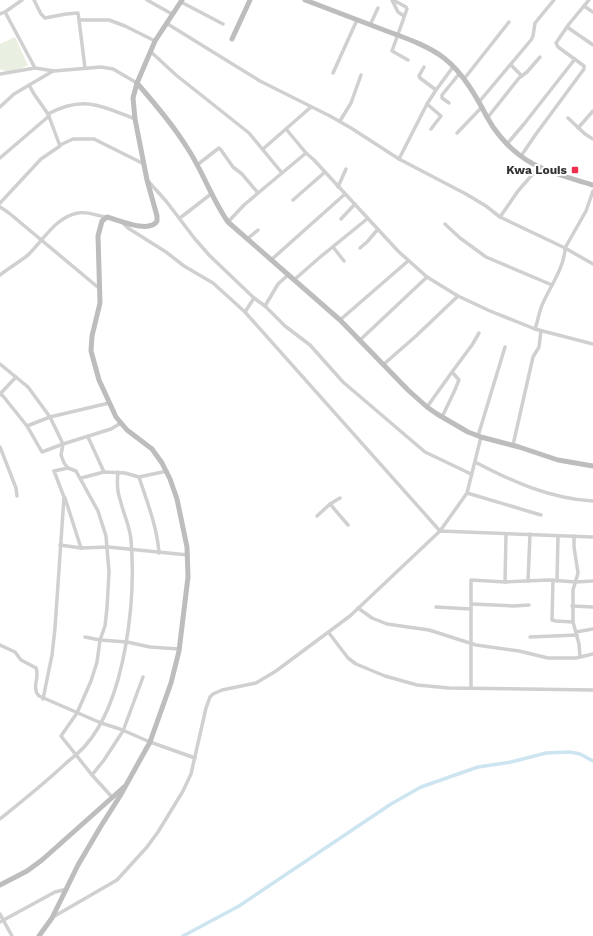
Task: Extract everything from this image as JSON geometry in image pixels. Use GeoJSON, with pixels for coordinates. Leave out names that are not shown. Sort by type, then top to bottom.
{"type":"FeatureCollection","features":[{"type":"Feature","properties":{"kind":"main road"},"geometry":{"type":"LineString","coordinates":[[232,39],[250,0]]}},
{"type":"Feature","properties":{"kind":"main road"},"geometry":{"type":"LineString","coordinates":[[305,0],[434,51],[446,60],[464,79],[493,127],[507,144],[528,162],[538,168],[593,185]]}},
{"type":"Feature","properties":{"kind":"main road"},"geometry":{"type":"LineString","coordinates":[[39,936],[52,918],[78,865],[120,796],[150,742],[171,683],[179,649],[188,577],[188,555],[184,530],[176,499],[167,471],[162,463],[152,449],[127,430],[109,403],[95,368],[90,343],[98,313],[100,289],[98,236],[102,221],[106,217],[121,222],[146,226],[156,223],[157,216],[147,180],[135,119],[133,98],[137,83],[150,51],[181,1]]}},
{"type":"Feature","properties":{"kind":"main road"},"geometry":{"type":"LineString","coordinates":[[137,83],[169,120],[198,165],[211,194],[228,222],[340,320],[408,390],[427,407],[442,417],[480,436],[558,460],[593,466]]}},
{"type":"Feature","properties":{"kind":"main road"},"geometry":{"type":"LineString","coordinates":[[0,885],[27,871],[42,860],[126,785]]}},
{"type":"Feature","properties":{"kind":"street"},"geometry":{"type":"LineString","coordinates":[[0,14],[22,0]]}},
{"type":"Feature","properties":{"kind":"street"},"geometry":{"type":"LineString","coordinates":[[34,0],[40,14],[45,18],[78,13],[85,68]]}},
{"type":"Feature","properties":{"kind":"street"},"geometry":{"type":"LineString","coordinates":[[147,0],[172,14]]}},
{"type":"Feature","properties":{"kind":"street"},"geometry":{"type":"LineString","coordinates":[[393,0],[398,12],[404,16]]}},
{"type":"Feature","properties":{"kind":"street"},"geometry":{"type":"LineString","coordinates":[[393,0],[406,7],[392,51],[408,60]]}},
{"type":"Feature","properties":{"kind":"street"},"geometry":{"type":"LineString","coordinates":[[457,133],[531,40],[535,23],[554,0]]}},
{"type":"Feature","properties":{"kind":"street"},"geometry":{"type":"LineString","coordinates":[[521,156],[584,69],[584,66],[558,47],[556,43],[589,0]]}},
{"type":"Feature","properties":{"kind":"street"},"geometry":{"type":"LineString","coordinates":[[181,1],[223,24]]}},
{"type":"Feature","properties":{"kind":"street"},"geometry":{"type":"LineString","coordinates":[[584,6],[593,12]]}},
{"type":"Feature","properties":{"kind":"street"},"geometry":{"type":"LineString","coordinates":[[370,25],[378,8]]}},
{"type":"Feature","properties":{"kind":"street"},"geometry":{"type":"LineString","coordinates":[[5,12],[35,68]]}},
{"type":"Feature","properties":{"kind":"street"},"geometry":{"type":"LineString","coordinates":[[79,20],[109,20],[155,41]]}},
{"type":"Feature","properties":{"kind":"street"},"geometry":{"type":"LineString","coordinates":[[333,73],[357,20]]}},
{"type":"Feature","properties":{"kind":"street"},"geometry":{"type":"LineString","coordinates":[[464,79],[508,22]]}},
{"type":"Feature","properties":{"kind":"street"},"geometry":{"type":"LineString","coordinates":[[166,23],[260,81],[340,121],[399,159],[466,194],[486,206],[500,217],[565,248],[593,264]]}},
{"type":"Feature","properties":{"kind":"street"},"geometry":{"type":"LineString","coordinates":[[567,27],[593,45]]}},
{"type":"Feature","properties":{"kind":"street"},"geometry":{"type":"LineString","coordinates":[[150,51],[176,76],[238,124],[263,149],[282,173]]}},
{"type":"Feature","properties":{"kind":"street"},"geometry":{"type":"LineString","coordinates":[[488,117],[540,57]]}},
{"type":"Feature","properties":{"kind":"street"},"geometry":{"type":"LineString","coordinates":[[507,144],[575,59]]}},
{"type":"Feature","properties":{"kind":"street"},"geometry":{"type":"LineString","coordinates":[[511,65],[522,76]]}},
{"type":"Feature","properties":{"kind":"street"},"geometry":{"type":"LineString","coordinates":[[0,74],[35,68],[54,71],[101,67],[113,69],[137,83]]}},
{"type":"Feature","properties":{"kind":"street"},"geometry":{"type":"LineString","coordinates":[[424,67],[419,76],[420,78],[436,90]]}},
{"type":"Feature","properties":{"kind":"street"},"geometry":{"type":"LineString","coordinates":[[399,159],[427,104],[453,67]]}},
{"type":"Feature","properties":{"kind":"street"},"geometry":{"type":"LineString","coordinates":[[0,106],[14,94],[54,71]]}},
{"type":"Feature","properties":{"kind":"street"},"geometry":{"type":"LineString","coordinates":[[449,103],[442,98],[442,95],[459,74]]}},
{"type":"Feature","properties":{"kind":"street"},"geometry":{"type":"LineString","coordinates":[[340,121],[351,102],[361,75]]}},
{"type":"Feature","properties":{"kind":"street"},"geometry":{"type":"LineString","coordinates":[[29,85],[49,115],[60,145]]}},
{"type":"Feature","properties":{"kind":"street"},"geometry":{"type":"LineString","coordinates":[[0,158],[49,115],[71,106],[86,103],[97,104],[135,119]]}},
{"type":"Feature","properties":{"kind":"street"},"geometry":{"type":"LineString","coordinates":[[427,104],[441,116],[430,129]]}},
{"type":"Feature","properties":{"kind":"street"},"geometry":{"type":"LineString","coordinates":[[263,149],[311,107]]}},
{"type":"Feature","properties":{"kind":"street"},"geometry":{"type":"LineString","coordinates":[[578,128],[593,111]]}},
{"type":"Feature","properties":{"kind":"street"},"geometry":{"type":"LineString","coordinates":[[568,118],[578,128],[593,139]]}},
{"type":"Feature","properties":{"kind":"street"},"geometry":{"type":"LineString","coordinates":[[286,129],[367,219],[408,261],[427,277],[458,296],[535,330],[593,344]]}},
{"type":"Feature","properties":{"kind":"street"},"geometry":{"type":"LineString","coordinates":[[0,203],[41,159],[58,149],[60,145],[73,139],[94,139],[144,164]]}},
{"type":"Feature","properties":{"kind":"street"},"geometry":{"type":"LineString","coordinates":[[198,165],[219,148],[233,167],[242,174],[258,193]]}},
{"type":"Feature","properties":{"kind":"street"},"geometry":{"type":"LineString","coordinates":[[228,222],[258,193],[306,153]]}},
{"type":"Feature","properties":{"kind":"street"},"geometry":{"type":"LineString","coordinates":[[500,217],[518,191],[538,168]]}},
{"type":"Feature","properties":{"kind":"street"},"geometry":{"type":"LineString","coordinates":[[338,186],[346,169]]}},
{"type":"Feature","properties":{"kind":"street"},"geometry":{"type":"LineString","coordinates":[[293,200],[325,172]]}},
{"type":"Feature","properties":{"kind":"street"},"geometry":{"type":"LineString","coordinates":[[147,180],[166,201],[209,255],[254,298],[310,345],[329,368],[344,382],[425,452],[439,460],[472,474]]}},
{"type":"Feature","properties":{"kind":"street"},"geometry":{"type":"LineString","coordinates":[[535,330],[543,303],[560,266],[565,248],[586,211],[593,191]]}},
{"type":"Feature","properties":{"kind":"street"},"geometry":{"type":"LineString","coordinates":[[180,218],[211,194]]}},
{"type":"Feature","properties":{"kind":"street"},"geometry":{"type":"LineString","coordinates":[[271,260],[345,194]]}},
{"type":"Feature","properties":{"kind":"street"},"geometry":{"type":"LineString","coordinates":[[341,219],[355,204]]}},
{"type":"Feature","properties":{"kind":"street"},"geometry":{"type":"LineString","coordinates":[[0,207],[100,289]]}},
{"type":"Feature","properties":{"kind":"street"},"geometry":{"type":"LineString","coordinates":[[0,275],[29,254],[57,224],[72,214],[86,213],[106,217]]}},
{"type":"Feature","properties":{"kind":"street"},"geometry":{"type":"LineString","coordinates":[[294,280],[367,219]]}},
{"type":"Feature","properties":{"kind":"street"},"geometry":{"type":"LineString","coordinates":[[121,222],[184,266],[213,283],[245,312],[440,531],[593,537]]}},
{"type":"Feature","properties":{"kind":"street"},"geometry":{"type":"LineString","coordinates":[[445,224],[460,238],[486,256],[552,285]]}},
{"type":"Feature","properties":{"kind":"street"},"geometry":{"type":"LineString","coordinates":[[360,248],[378,229]]}},
{"type":"Feature","properties":{"kind":"street"},"geometry":{"type":"LineString","coordinates":[[247,239],[258,230]]}},
{"type":"Feature","properties":{"kind":"street"},"geometry":{"type":"LineString","coordinates":[[333,247],[344,261]]}},
{"type":"Feature","properties":{"kind":"street"},"geometry":{"type":"LineString","coordinates":[[340,320],[408,261]]}},
{"type":"Feature","properties":{"kind":"street"},"geometry":{"type":"LineString","coordinates":[[265,306],[278,284],[288,275]]}},
{"type":"Feature","properties":{"kind":"street"},"geometry":{"type":"LineString","coordinates":[[360,340],[427,277]]}},
{"type":"Feature","properties":{"kind":"street"},"geometry":{"type":"LineString","coordinates":[[384,364],[458,296]]}},
{"type":"Feature","properties":{"kind":"street"},"geometry":{"type":"LineString","coordinates":[[245,312],[254,298]]}},
{"type":"Feature","properties":{"kind":"street"},"geometry":{"type":"LineString","coordinates":[[513,445],[533,358],[539,348],[541,331]]}},
{"type":"Feature","properties":{"kind":"street"},"geometry":{"type":"LineString","coordinates":[[427,407],[480,333]]}},
{"type":"Feature","properties":{"kind":"street"},"geometry":{"type":"LineString","coordinates":[[52,918],[112,884],[147,847],[158,832],[187,783],[195,758],[206,708],[210,697],[213,694],[222,690],[256,683],[276,671],[329,633],[350,616],[440,531],[467,493],[480,436],[505,347]]}},
{"type":"Feature","properties":{"kind":"street"},"geometry":{"type":"LineString","coordinates":[[0,364],[28,387],[50,417],[63,444],[61,455],[64,463],[68,468],[76,471],[81,478],[98,511],[106,536],[109,572],[107,608],[105,626],[100,640],[97,662],[84,699],[77,713],[61,736],[75,755],[112,797]]}},
{"type":"Feature","properties":{"kind":"street"},"geometry":{"type":"LineString","coordinates":[[442,417],[459,380],[452,372]]}},
{"type":"Feature","properties":{"kind":"street"},"geometry":{"type":"LineString","coordinates":[[16,377],[0,394],[4,396],[27,426],[42,452],[111,429],[121,423]]}},
{"type":"Feature","properties":{"kind":"street"},"geometry":{"type":"LineString","coordinates":[[27,426],[50,417],[109,403]]}},
{"type":"Feature","properties":{"kind":"street"},"geometry":{"type":"LineString","coordinates":[[88,437],[104,472]]}},
{"type":"Feature","properties":{"kind":"street"},"geometry":{"type":"LineString","coordinates":[[0,447],[16,488],[17,496]]}},
{"type":"Feature","properties":{"kind":"street"},"geometry":{"type":"LineString","coordinates":[[475,462],[504,476],[546,493],[593,501]]}},
{"type":"Feature","properties":{"kind":"street"},"geometry":{"type":"LineString","coordinates":[[68,468],[54,471],[81,548]]}},
{"type":"Feature","properties":{"kind":"street"},"geometry":{"type":"LineString","coordinates":[[81,478],[104,472],[125,473],[139,477],[167,471]]}},
{"type":"Feature","properties":{"kind":"street"},"geometry":{"type":"LineString","coordinates":[[0,819],[29,797],[85,746],[107,712],[116,688],[126,642],[132,562],[131,540],[127,521],[119,498],[117,484],[118,472]]}},
{"type":"Feature","properties":{"kind":"street"},"geometry":{"type":"LineString","coordinates":[[139,477],[153,518],[158,538],[159,553]]}},
{"type":"Feature","properties":{"kind":"street"},"geometry":{"type":"LineString","coordinates":[[467,493],[541,516]]}},
{"type":"Feature","properties":{"kind":"street"},"geometry":{"type":"LineString","coordinates":[[43,699],[56,628],[64,497]]}},
{"type":"Feature","properties":{"kind":"street"},"geometry":{"type":"LineString","coordinates":[[317,516],[330,504],[340,498]]}},
{"type":"Feature","properties":{"kind":"street"},"geometry":{"type":"LineString","coordinates":[[330,504],[348,525]]}},
{"type":"Feature","properties":{"kind":"street"},"geometry":{"type":"LineString","coordinates":[[505,582],[506,534]]}},
{"type":"Feature","properties":{"kind":"street"},"geometry":{"type":"LineString","coordinates":[[528,581],[530,534]]}},
{"type":"Feature","properties":{"kind":"street"},"geometry":{"type":"LineString","coordinates":[[558,536],[552,620],[573,622]]}},
{"type":"Feature","properties":{"kind":"street"},"geometry":{"type":"LineString","coordinates":[[574,536],[578,573],[573,590],[572,606],[573,622],[580,657]]}},
{"type":"Feature","properties":{"kind":"street"},"geometry":{"type":"LineString","coordinates":[[60,545],[81,548],[108,548],[188,555]]}},
{"type":"Feature","properties":{"kind":"street"},"geometry":{"type":"LineString","coordinates":[[471,688],[471,580],[505,582],[555,580],[576,582],[593,581]]}},
{"type":"Feature","properties":{"kind":"street"},"geometry":{"type":"LineString","coordinates":[[472,604],[512,606],[529,605]]}},
{"type":"Feature","properties":{"kind":"street"},"geometry":{"type":"LineString","coordinates":[[572,606],[593,607]]}},
{"type":"Feature","properties":{"kind":"street"},"geometry":{"type":"LineString","coordinates":[[358,608],[372,618],[387,624],[429,630],[470,644],[514,650],[558,659],[593,655]]}},
{"type":"Feature","properties":{"kind":"street"},"geometry":{"type":"LineString","coordinates":[[436,608],[471,609]]}},
{"type":"Feature","properties":{"kind":"street"},"geometry":{"type":"LineString","coordinates":[[530,637],[576,633],[593,629]]}},
{"type":"Feature","properties":{"kind":"street"},"geometry":{"type":"LineString","coordinates":[[329,633],[352,661],[362,667],[385,676],[417,685],[435,688],[593,690]]}},
{"type":"Feature","properties":{"kind":"street"},"geometry":{"type":"LineString","coordinates":[[85,637],[126,642],[150,647],[179,649]]}},
{"type":"Feature","properties":{"kind":"street"},"geometry":{"type":"LineString","coordinates":[[0,645],[15,652],[21,660],[36,668],[38,673],[36,694],[43,699],[101,723],[110,725],[124,732],[133,734],[150,742],[195,758]]}},
{"type":"Feature","properties":{"kind":"street"},"geometry":{"type":"LineString","coordinates":[[92,775],[124,732],[143,677]]}},
{"type":"Feature","properties":{"kind":"street"},"geometry":{"type":"LineString","coordinates":[[2,922],[55,892],[67,889]]}},
{"type":"Feature","properties":{"kind":"street"},"geometry":{"type":"LineString","coordinates":[[0,914],[2,922],[12,936]]}},
{"type":"Feature","properties":{"kind":"green space"},"geometry":{"type":"Polygon","coordinates":[[[15,37],[28,65],[7,71],[0,69],[0,44],[15,37]]]}},
{"type":"Feature","properties":{"kind":"waterway"},"geometry":{"type":"LineString","coordinates":[[183,936],[239,906],[391,804],[421,787],[478,767],[511,762],[546,753],[570,752],[580,754],[593,761]]}},
{"type":"Feature","properties":{"kind":"place","name":"Kwa Louis"},"geometry":{"type":"Point","coordinates":[575,170]}}]}
